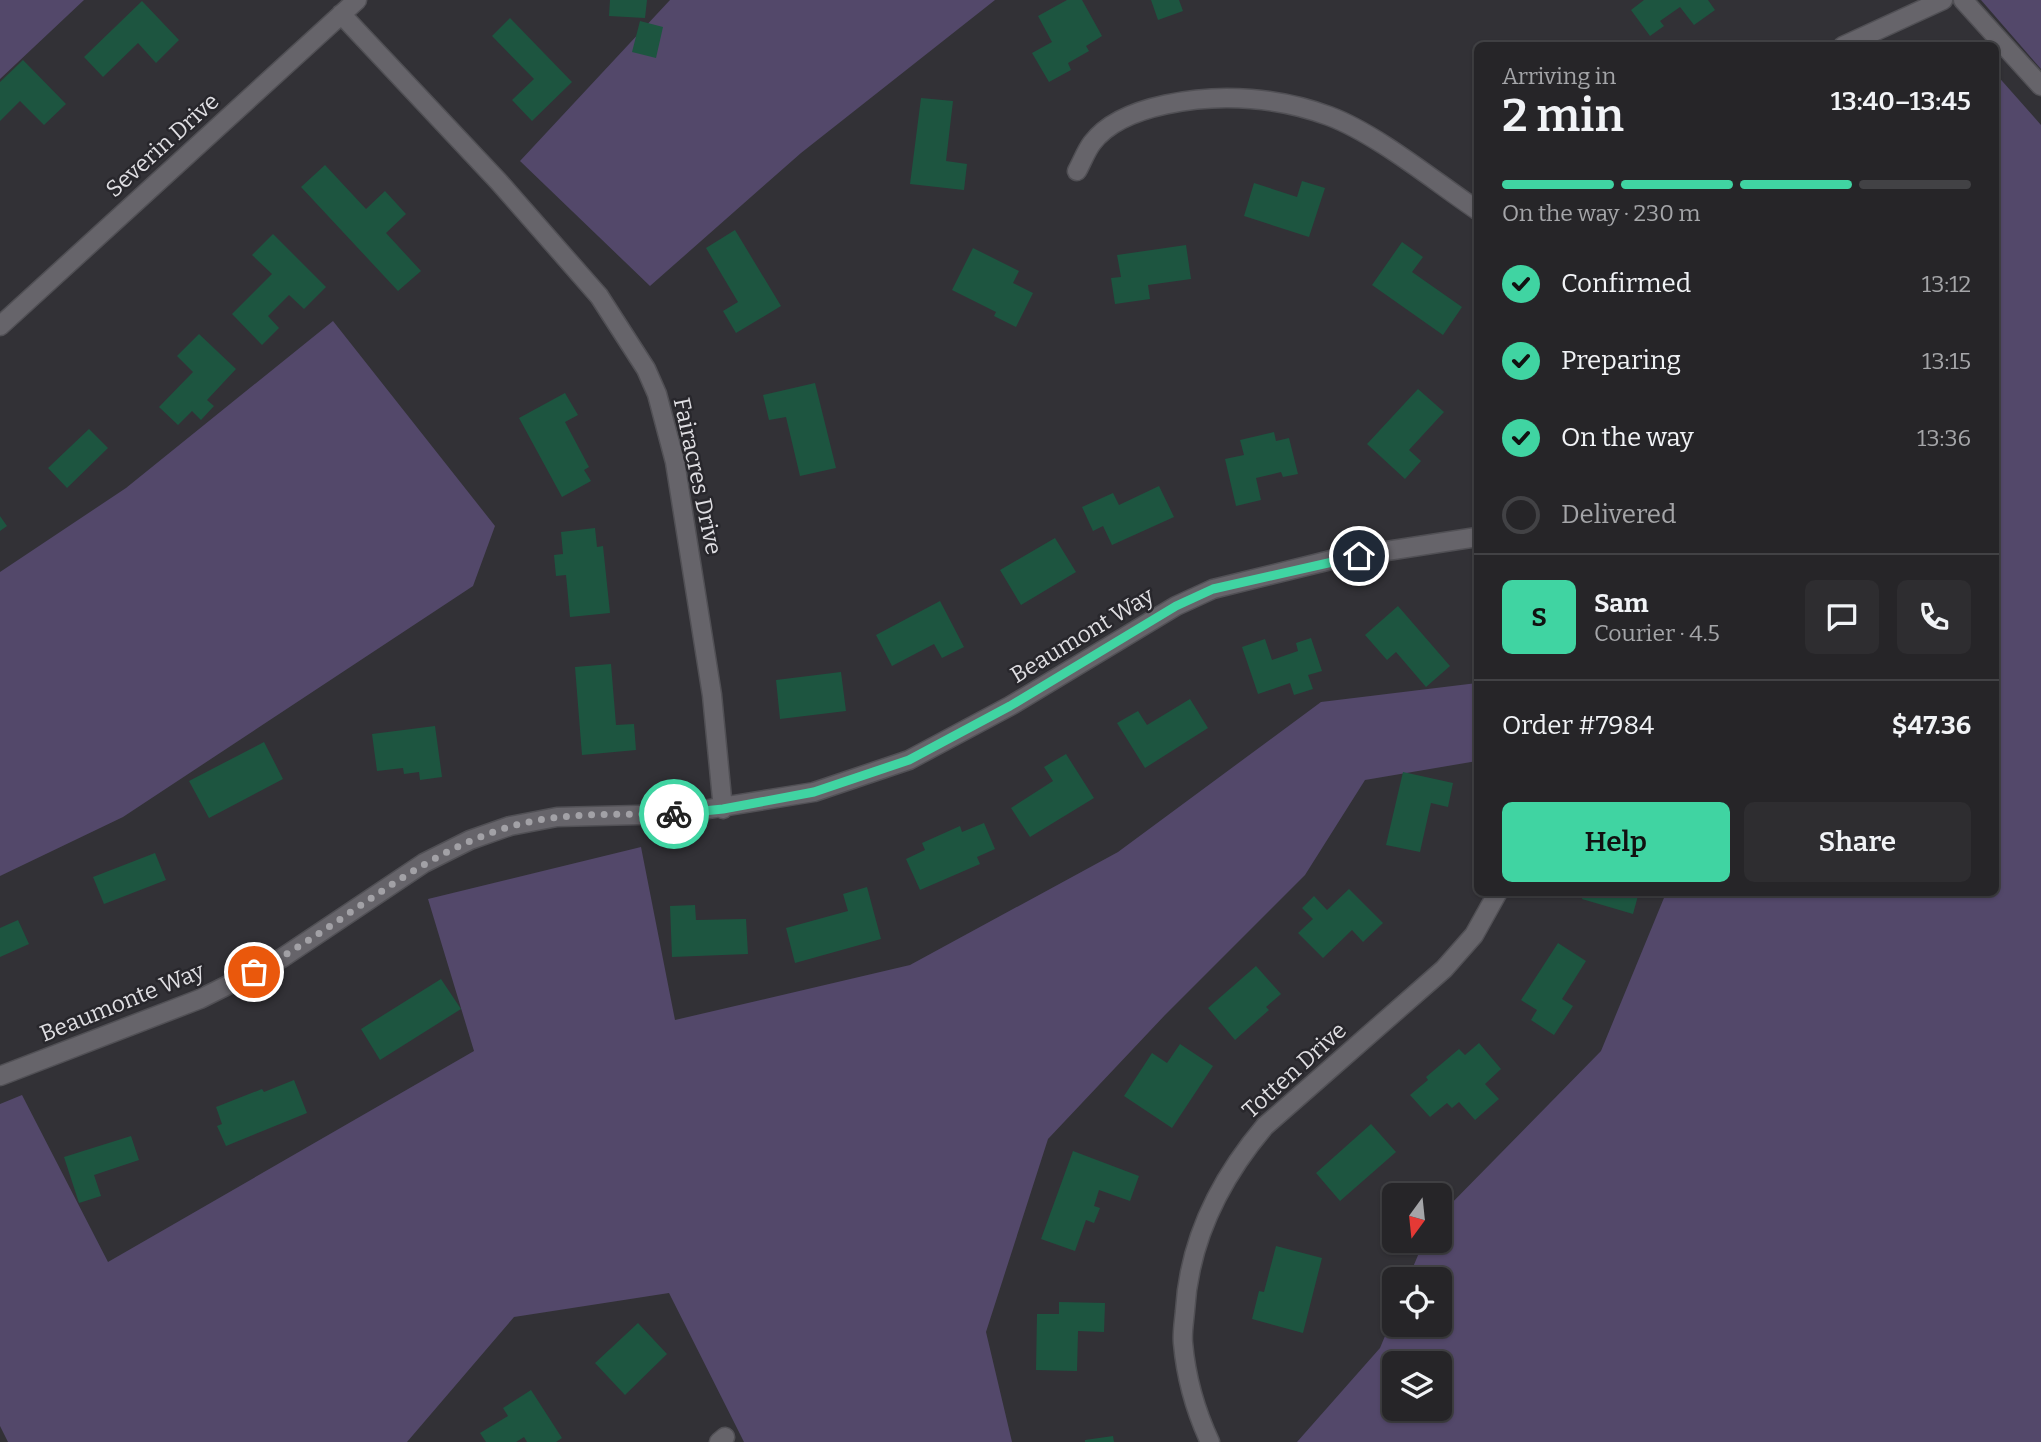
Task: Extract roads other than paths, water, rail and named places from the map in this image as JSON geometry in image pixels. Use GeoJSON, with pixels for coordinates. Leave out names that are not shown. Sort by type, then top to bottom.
{"type":"FeatureCollection","features":[{"type":"Feature","properties":{"kind":"street","name":"Severin Drive"},"geometry":{"type":"LineString","coordinates":[[0,326],[357,0]]}},
{"type":"Feature","properties":{"kind":"street"},"geometry":{"type":"LineString","coordinates":[[1852,42],[1943,0]]}},
{"type":"Feature","properties":{"kind":"street"},"geometry":{"type":"LineString","coordinates":[[1963,0],[2041,86]]}},
{"type":"Feature","properties":{"kind":"street","name":"Fairacres Drive"},"geometry":{"type":"LineString","coordinates":[[341,14],[499,182],[599,296],[646,369],[657,394],[675,462],[712,695],[723,809]]}},
{"type":"Feature","properties":{"kind":"street"},"geometry":{"type":"LineString","coordinates":[[1077,171],[1092,142],[1110,127],[1140,111],[1176,103],[1252,99],[1295,106],[1330,116],[1367,134],[1474,208]]}},
{"type":"Feature","properties":{"kind":"street","name":"Beaumont Way"},"geometry":{"type":"LineString","coordinates":[[723,809],[814,792],[909,760],[1010,706],[1176,606],[1213,589],[1335,559],[1474,537]]}},
{"type":"Feature","properties":{"kind":"street","name":"Beaumonte Way"},"geometry":{"type":"LineString","coordinates":[[0,1076],[211,993],[282,958],[424,863],[470,840],[510,826],[557,817],[678,814],[723,809]]}},
{"type":"Feature","properties":{"kind":"street","name":"Totten Drive"},"geometry":{"type":"LineString","coordinates":[[1210,1442],[1195,1403],[1183,1342],[1186,1290],[1198,1242],[1214,1200],[1248,1146],[1265,1126],[1444,969],[1474,935],[1496,896]]}}]}
